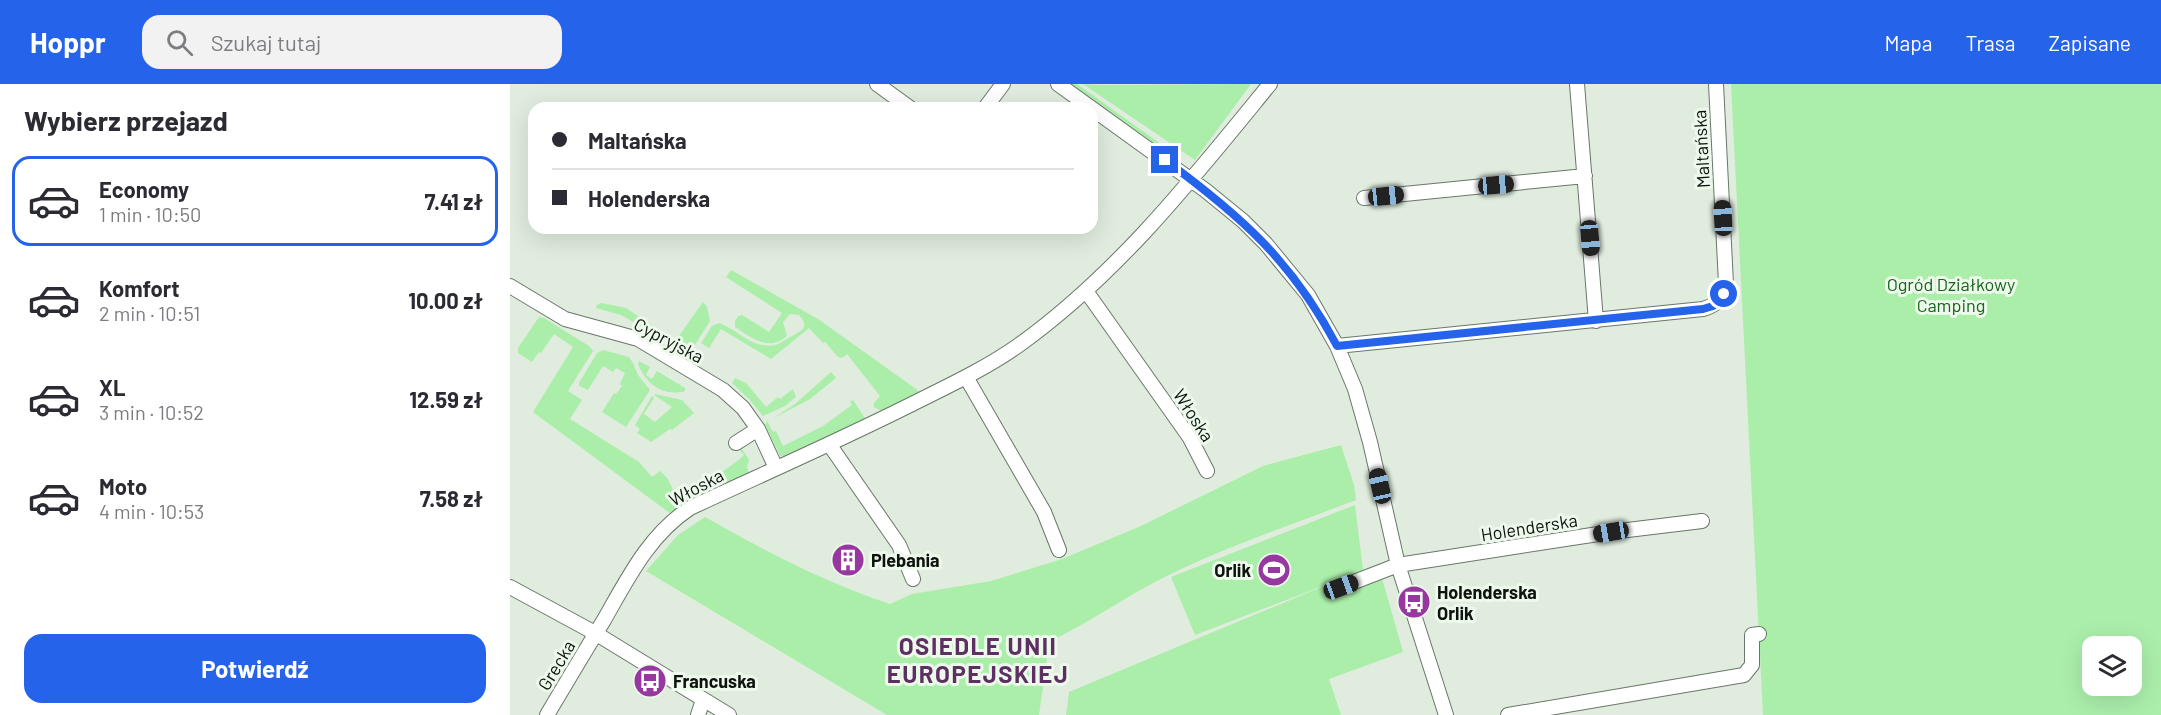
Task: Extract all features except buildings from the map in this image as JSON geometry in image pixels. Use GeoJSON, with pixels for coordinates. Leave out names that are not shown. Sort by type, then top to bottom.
{"type":"FeatureCollection","features":[{"type":"Feature","properties":{"kind":"street"},"geometry":{"type":"LineString","coordinates":[[877,84],[902,102]]}},
{"type":"Feature","properties":{"kind":"street"},"geometry":{"type":"LineString","coordinates":[[989,102],[1002,84]]}},
{"type":"Feature","properties":{"kind":"street"},"geometry":{"type":"LineString","coordinates":[[1058,84],[1083,102]]}},
{"type":"Feature","properties":{"kind":"street","name":"Włoska"},"geometry":{"type":"LineString","coordinates":[[595,633],[638,562],[656,536],[672,520],[690,508],[874,423],[966,377],[1017,346],[1086,291],[1131,247],[1270,84]]}},
{"type":"Feature","properties":{"kind":"street"},"geometry":{"type":"LineString","coordinates":[[1577,84],[1596,321]]}},
{"type":"Feature","properties":{"kind":"street","name":"Maltańska"},"geometry":{"type":"LineString","coordinates":[[1337,346],[1596,321],[1713,306],[1724,294],[1726,284],[1716,84]]}},
{"type":"Feature","properties":{"kind":"street"},"geometry":{"type":"LineString","coordinates":[[1098,113],[1191,179],[1243,221],[1266,244],[1308,296],[1337,346],[1355,389],[1398,565],[1446,715]]}},
{"type":"Feature","properties":{"kind":"street"},"geometry":{"type":"LineString","coordinates":[[1364,198],[1585,176]]}},
{"type":"Feature","properties":{"kind":"street","name":"Cypryjska"},"geometry":{"type":"LineString","coordinates":[[510,286],[565,319],[588,327],[631,336],[723,390],[743,408],[758,429],[776,468]]}},
{"type":"Feature","properties":{"kind":"street","name":"Włoska"},"geometry":{"type":"LineString","coordinates":[[1086,291],[1190,438],[1207,471]]}},
{"type":"Feature","properties":{"kind":"street"},"geometry":{"type":"LineString","coordinates":[[966,377],[1044,512],[1059,550]]}},
{"type":"Feature","properties":{"kind":"street"},"geometry":{"type":"LineString","coordinates":[[868,409],[874,423]]}},
{"type":"Feature","properties":{"kind":"street"},"geometry":{"type":"LineString","coordinates":[[736,443],[758,429]]}},
{"type":"Feature","properties":{"kind":"street"},"geometry":{"type":"LineString","coordinates":[[829,444],[899,545],[913,579]]}},
{"type":"Feature","properties":{"kind":"street","name":"Holenderska"},"geometry":{"type":"LineString","coordinates":[[1341,587],[1398,565],[1611,532],[1702,521]]}},
{"type":"Feature","properties":{"kind":"street"},"geometry":{"type":"LineString","coordinates":[[510,587],[595,633],[729,715]]}},
{"type":"Feature","properties":{"kind":"street","name":"Grecka"},"geometry":{"type":"LineString","coordinates":[[547,715],[595,633]]}},
{"type":"Feature","properties":{"kind":"street"},"geometry":{"type":"LineString","coordinates":[[1508,715],[1744,675],[1752,665],[1752,635],[1759,634]]}},
{"type":"Feature","properties":{"kind":"street"},"geometry":{"type":"LineString","coordinates":[[698,715],[704,700]]}},
{"type":"Feature","properties":{"kind":"green space"},"geometry":{"type":"Polygon","coordinates":[[[1070,84],[1077,84],[1168,149],[1166,152],[1098,102],[1070,84]]]}},
{"type":"Feature","properties":{"kind":"green space"},"geometry":{"type":"Polygon","coordinates":[[[1083,84],[1102,85],[1251,84],[1195,160],[1083,84]]]}},
{"type":"Feature","properties":{"kind":"green space","name":"Ogród Działkowy Camping"},"geometry":{"type":"Polygon","coordinates":[[[1731,84],[2161,84],[2161,715],[1763,715],[1731,84]]]}},
{"type":"Feature","properties":{"kind":"green space"},"geometry":{"type":"Polygon","coordinates":[[[731,270],[818,319],[923,394],[883,412],[874,407],[874,403],[880,396],[847,354],[842,358],[838,357],[809,328],[771,359],[721,329],[709,348],[701,343],[712,326],[719,323],[751,341],[767,346],[778,344],[803,328],[804,322],[799,315],[790,314],[783,322],[787,336],[781,341],[767,343],[754,339],[735,327],[735,321],[738,316],[742,315],[769,332],[782,313],[726,277],[731,270]]]}},
{"type":"Feature","properties":{"kind":"green space"},"geometry":{"type":"Polygon","coordinates":[[[703,302],[707,307],[710,321],[691,351],[686,354],[669,342],[671,338],[676,340],[703,302]]]}},
{"type":"Feature","properties":{"kind":"green space"},"geometry":{"type":"Polygon","coordinates":[[[601,303],[626,308],[656,328],[651,332],[621,315],[596,308],[601,303]]]}},
{"type":"Feature","properties":{"kind":"green space"},"geometry":{"type":"Polygon","coordinates":[[[539,317],[589,346],[593,351],[568,391],[582,400],[570,419],[639,462],[652,477],[660,471],[667,478],[676,495],[729,467],[744,455],[738,448],[741,447],[749,460],[747,467],[749,473],[699,495],[671,514],[533,412],[573,347],[554,334],[532,362],[518,353],[518,348],[539,317]]]}},
{"type":"Feature","properties":{"kind":"green space"},"geometry":{"type":"Polygon","coordinates":[[[603,350],[629,357],[638,375],[650,390],[626,427],[602,412],[614,393],[616,394],[622,386],[620,384],[625,373],[616,368],[613,372],[603,366],[588,390],[579,386],[597,353],[603,350]]]}},
{"type":"Feature","properties":{"kind":"green space"},"geometry":{"type":"Polygon","coordinates":[[[639,361],[650,367],[646,375],[652,379],[657,371],[685,388],[685,391],[670,392],[656,387],[641,371],[639,361]]]}},
{"type":"Feature","properties":{"kind":"green space"},"geometry":{"type":"Polygon","coordinates":[[[831,372],[836,378],[810,399],[772,419],[795,404],[831,372]]]}},
{"type":"Feature","properties":{"kind":"green space"},"geometry":{"type":"Polygon","coordinates":[[[735,378],[746,383],[766,407],[793,389],[796,397],[785,406],[763,416],[732,383],[735,378]]]}},
{"type":"Feature","properties":{"kind":"green space"},"geometry":{"type":"Polygon","coordinates":[[[655,394],[682,400],[694,413],[651,442],[637,433],[640,429],[635,425],[652,396],[654,398],[644,414],[655,422],[672,407],[655,394]]]}},
{"type":"Feature","properties":{"kind":"green space"},"geometry":{"type":"Polygon","coordinates":[[[853,400],[865,418],[860,423],[786,456],[780,456],[765,425],[767,421],[773,432],[776,431],[783,446],[823,426],[852,405],[850,402],[853,400]]]}},
{"type":"Feature","properties":{"kind":"green space"},"geometry":{"type":"Polygon","coordinates":[[[1341,445],[1354,485],[1356,500],[1177,571],[1053,640],[1049,644],[1039,715],[887,715],[646,571],[678,535],[705,517],[795,565],[890,604],[912,594],[991,581],[1062,559],[1141,526],[1263,466],[1341,445]]]}},
{"type":"Feature","properties":{"kind":"green space"},"geometry":{"type":"Polygon","coordinates":[[[1355,505],[1363,570],[1378,564],[1403,652],[1329,679],[1341,715],[1066,715],[1069,692],[1331,583],[1195,635],[1171,577],[1355,505]]]}},
{"type":"Feature","properties":{"kind":"place","name":"Plebania"},"geometry":{"type":"Point","coordinates":[848,560]}},
{"type":"Feature","properties":{"kind":"place","name":"Orlik"},"geometry":{"type":"Point","coordinates":[1274,570]}},
{"type":"Feature","properties":{"kind":"place","name":"Holenderska Orlik"},"geometry":{"type":"Point","coordinates":[1414,602]}},
{"type":"Feature","properties":{"kind":"place","name":"Francuska"},"geometry":{"type":"Point","coordinates":[650,681]}},
{"type":"Feature","properties":{"kind":"district","name":"OSIEDLE UNII EUROPEJSKIEJ"},"geometry":{"type":"Point","coordinates":[978,659]}},
{"type":"Feature","properties":{"kind":"route"},"geometry":{"type":"LineString","coordinates":[[1165,160],[1243,221],[1266,244],[1308,296],[1337,346],[1703,309],[1720,301],[1724,294]]}}]}
